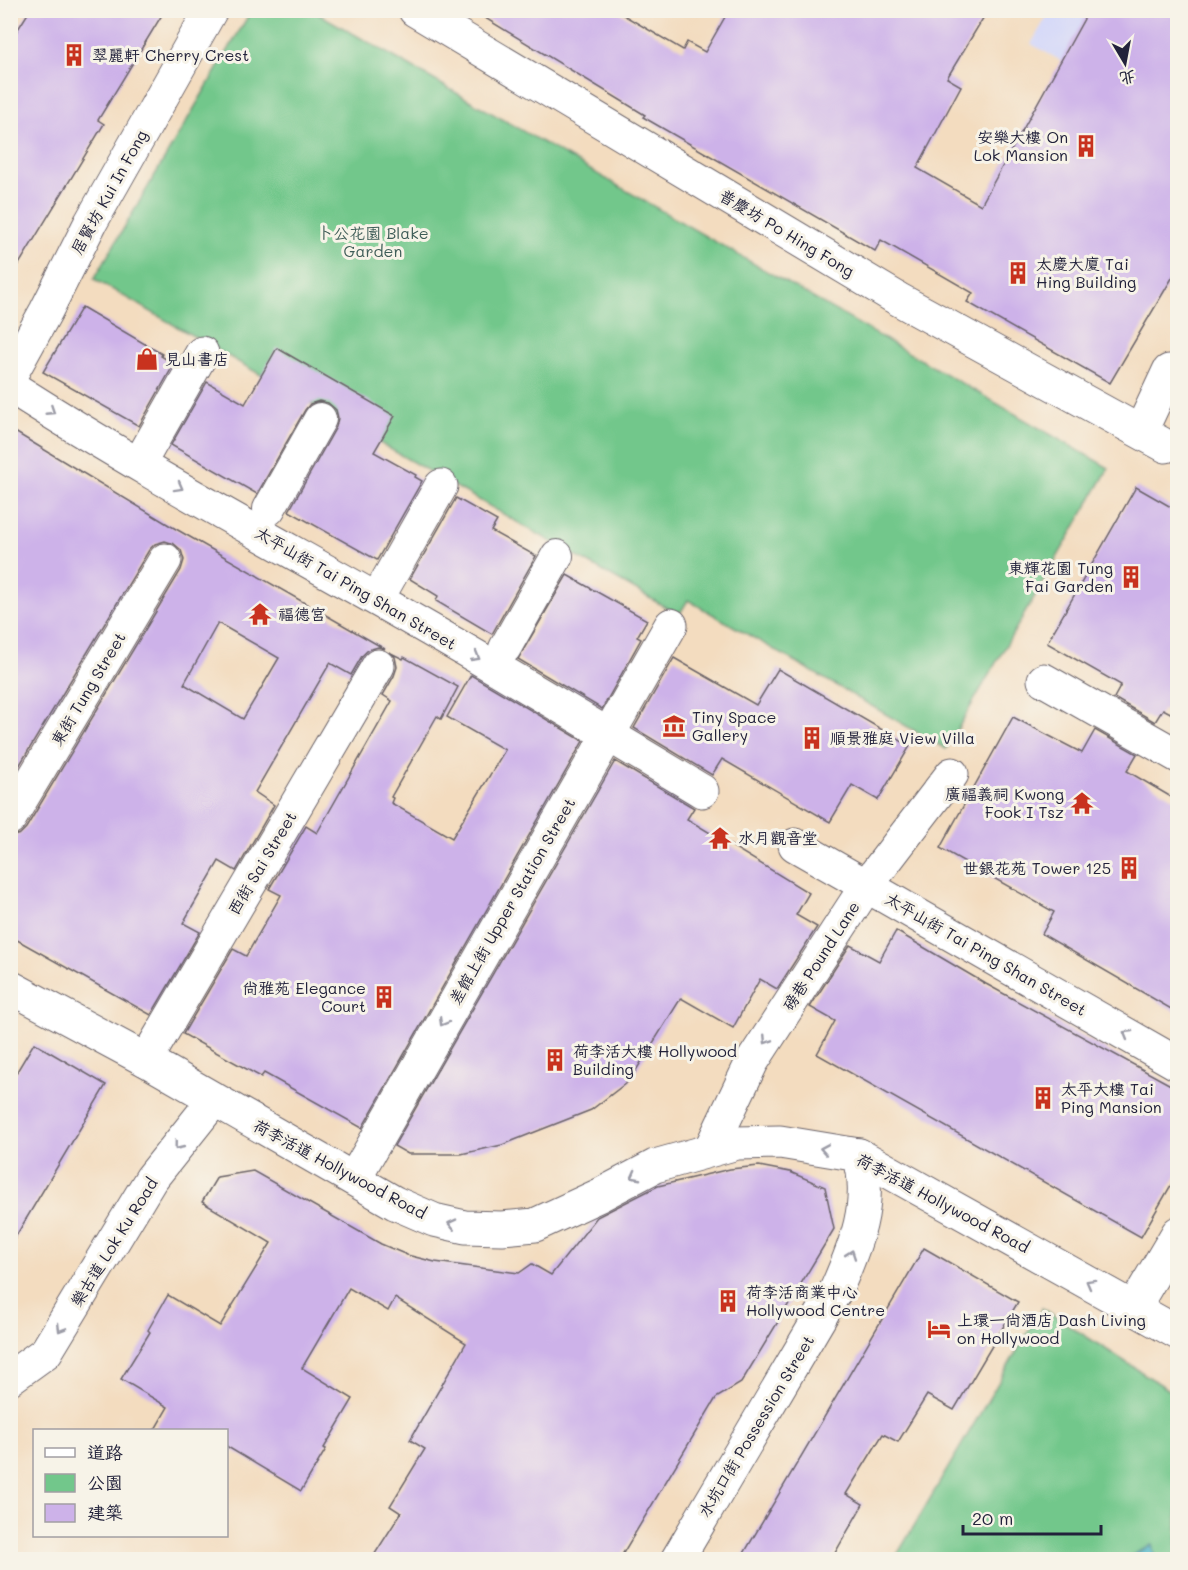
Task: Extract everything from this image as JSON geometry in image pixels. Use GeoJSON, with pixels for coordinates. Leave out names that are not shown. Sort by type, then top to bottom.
{"type":"FeatureCollection","features":[{"type":"Feature","properties":{"kind":"street","name":"居賢坊 Kui In Fong"},"geometry":{"type":"LineString","coordinates":[[10,376],[91,222],[211,10]]}},
{"type":"Feature","properties":{"kind":"street","name":"普慶坊 Po Hing Fong"},"geometry":{"type":"LineString","coordinates":[[415,10],[898,299],[1153,438],[1169,371]]}},
{"type":"Feature","properties":{"kind":"street"},"geometry":{"type":"LineString","coordinates":[[139,464],[202,352]]}},
{"type":"Feature","properties":{"kind":"street","name":"太平山街 Tai Ping Shan Street"},"geometry":{"type":"LineString","coordinates":[[10,386],[92,437],[377,599],[702,791]]}},
{"type":"Feature","properties":{"kind":"street"},"geometry":{"type":"LineString","coordinates":[[268,509],[320,419]]}},
{"type":"Feature","properties":{"kind":"street"},"geometry":{"type":"LineString","coordinates":[[377,599],[441,486]]}},
{"type":"Feature","properties":{"kind":"street"},"geometry":{"type":"LineString","coordinates":[[505,648],[557,556]]}},
{"type":"Feature","properties":{"kind":"street","name":"東街 Tung Street"},"geometry":{"type":"LineString","coordinates":[[10,818],[165,560]]}},
{"type":"Feature","properties":{"kind":"street","name":"差館上街 Upper Station Street"},"geometry":{"type":"LineString","coordinates":[[354,1179],[671,625]]}},
{"type":"Feature","properties":{"kind":"street","name":"西街 Sai Street"},"geometry":{"type":"LineString","coordinates":[[146,1060],[378,666]]}},
{"type":"Feature","properties":{"kind":"street"},"geometry":{"type":"LineString","coordinates":[[1044,680],[1178,756]]}},
{"type":"Feature","properties":{"kind":"street","name":"磅巷 Pound Lane"},"geometry":{"type":"LineString","coordinates":[[710,1150],[752,1062],[867,885],[952,774]]}},
{"type":"Feature","properties":{"kind":"street","name":"太平山街 Tai Ping Shan Street"},"geometry":{"type":"LineString","coordinates":[[795,845],[1178,1064]]}},
{"type":"Feature","properties":{"kind":"street","name":"荷李活道 Hollywood Road"},"geometry":{"type":"LineString","coordinates":[[10,987],[146,1060],[394,1203],[434,1220],[465,1227],[502,1228],[535,1225],[591,1200],[655,1166],[737,1143],[780,1142],[859,1155],[1178,1333]]}},
{"type":"Feature","properties":{"kind":"street","name":"樂古道 Lok Ku Road"},"geometry":{"type":"LineString","coordinates":[[10,1378],[46,1352],[152,1179],[214,1100]]}},
{"type":"Feature","properties":{"kind":"street","name":"水坑口街 Possession Street"},"geometry":{"type":"LineString","coordinates":[[677,1560],[836,1290],[851,1257],[861,1223],[865,1194],[864,1171],[859,1155]]}},
{"type":"Feature","properties":{"kind":"street"},"geometry":{"type":"LineString","coordinates":[[1134,1307],[1178,1233]]}},
{"type":"Feature","properties":{"kind":"shaded area"},"geometry":{"type":"Polygon","coordinates":[[[1050,11],[1177,11],[1072,67],[1031,44],[1050,11]]]}},
{"type":"Feature","properties":{"kind":"green space","name":"卜公花園 Blake Garden"},"geometry":{"type":"Polygon","coordinates":[[[251,11],[314,11],[1109,468],[946,749],[688,600],[679,615],[94,279],[251,11]]]}},
{"type":"Feature","properties":{"kind":"green space"},"geometry":{"type":"Polygon","coordinates":[[[1042,1308],[1177,1395],[1177,1559],[894,1560],[1042,1308]]]}},
{"type":"Feature","properties":{"kind":"water"},"geometry":{"type":"Polygon","coordinates":[[[1152,1544],[1155,1559],[1126,1559],[1152,1544]]]}},
{"type":"Feature","properties":{"kind":"building"},"geometry":{"type":"Polygon","coordinates":[[[30,10],[165,10],[98,120],[104,124],[10,279],[10,42],[30,10]]]}},
{"type":"Feature","properties":{"kind":"building"},"geometry":{"type":"Polygon","coordinates":[[[472,10],[615,10],[683,50],[687,42],[705,52],[729,10],[988,10],[947,78],[961,86],[917,168],[981,205],[1089,10],[1178,10],[1178,268],[1110,383],[967,302],[973,293],[881,240],[875,251],[643,117],[645,115],[472,10]]]}},
{"type":"Feature","properties":{"kind":"building"},"geometry":{"type":"Polygon","coordinates":[[[82,307],[162,354],[161,356],[174,364],[139,426],[43,372],[82,307]]]}},
{"type":"Feature","properties":{"kind":"building"},"geometry":{"type":"Polygon","coordinates":[[[277,348],[395,416],[374,452],[416,475],[415,477],[422,481],[377,560],[289,511],[336,427],[338,418],[336,410],[328,403],[319,401],[310,404],[305,410],[257,494],[171,445],[207,382],[245,404],[277,348]]]}},
{"type":"Feature","properties":{"kind":"building"},"geometry":{"type":"Polygon","coordinates":[[[10,429],[169,525],[385,649],[378,647],[368,650],[351,675],[330,663],[255,792],[274,805],[236,871],[219,861],[183,923],[200,932],[151,1015],[10,936],[10,837],[20,834],[26,828],[181,570],[184,560],[181,550],[174,544],[165,541],[155,544],[149,550],[10,781],[10,429]],[[218,623],[184,684],[243,719],[279,658],[218,623]]]}},
{"type":"Feature","properties":{"kind":"building","name":"東輝花園 Tung Fai Garden"},"geometry":{"type":"Polygon","coordinates":[[[1136,487],[1178,511],[1178,717],[1163,709],[1155,722],[1114,698],[1121,685],[1047,643],[1136,487]]]}},
{"type":"Feature","properties":{"kind":"building"},"geometry":{"type":"Polygon","coordinates":[[[456,498],[497,521],[491,531],[536,556],[492,634],[436,601],[438,596],[410,579],[456,498]]]}},
{"type":"Feature","properties":{"kind":"building"},"geometry":{"type":"Polygon","coordinates":[[[567,575],[647,620],[637,637],[641,639],[602,709],[518,659],[567,575]]]}},
{"type":"Feature","properties":{"kind":"building"},"geometry":{"type":"Polygon","coordinates":[[[389,652],[403,659],[404,657],[458,687],[441,719],[437,716],[391,797],[393,798],[391,803],[452,838],[505,750],[447,717],[471,675],[583,741],[362,1128],[264,1073],[261,1077],[183,1034],[233,949],[246,956],[281,895],[269,889],[306,826],[317,833],[392,701],[383,695],[397,667],[395,657],[389,652]]]}},
{"type":"Feature","properties":{"kind":"building","name":"順景雅庭 View Villa"},"geometry":{"type":"Polygon","coordinates":[[[674,658],[756,705],[778,669],[910,746],[878,800],[852,785],[830,822],[722,759],[712,775],[634,728],[674,658]]]}},
{"type":"Feature","properties":{"kind":"building"},"geometry":{"type":"Polygon","coordinates":[[[1013,717],[1082,753],[1095,730],[1137,754],[1127,771],[1178,801],[1178,1013],[1042,934],[1054,912],[940,848],[1013,717]]]}},
{"type":"Feature","properties":{"kind":"building"},"geometry":{"type":"Polygon","coordinates":[[[615,761],[694,808],[687,819],[809,893],[796,915],[817,927],[777,989],[760,979],[733,1028],[681,998],[630,1080],[591,1110],[502,1145],[461,1154],[408,1154],[394,1146],[615,761]]]}},
{"type":"Feature","properties":{"kind":"building"},"geometry":{"type":"Polygon","coordinates":[[[896,931],[986,984],[1178,1089],[1178,1173],[1141,1237],[817,1054],[835,1021],[810,1007],[850,945],[879,961],[896,931]]]}},
{"type":"Feature","properties":{"kind":"building"},"geometry":{"type":"Polygon","coordinates":[[[34,1043],[106,1085],[10,1246],[10,1083],[34,1043]]]}},
{"type":"Feature","properties":{"kind":"building"},"geometry":{"type":"Polygon","coordinates":[[[759,1166],[790,1172],[825,1187],[834,1229],[741,1383],[716,1398],[619,1560],[371,1560],[401,1513],[390,1506],[425,1449],[410,1440],[466,1343],[395,1298],[388,1311],[349,1288],[302,1368],[353,1399],[301,1491],[228,1447],[228,1429],[155,1429],[168,1407],[121,1379],[150,1332],[148,1330],[168,1295],[220,1326],[271,1243],[202,1202],[217,1177],[253,1171],[381,1244],[407,1255],[435,1262],[519,1273],[532,1264],[551,1275],[597,1217],[658,1186],[730,1169],[759,1166]]]}},
{"type":"Feature","properties":{"kind":"building"},"geometry":{"type":"Polygon","coordinates":[[[924,1248],[1018,1302],[954,1410],[927,1395],[898,1442],[883,1434],[846,1494],[863,1504],[831,1560],[740,1560],[924,1248]]]}},
{"type":"Feature","properties":{"kind":"place","name":"翠麗軒 Cherry Crest"},"geometry":{"type":"Point","coordinates":[74,55]}},
{"type":"Feature","properties":{"kind":"place","name":"安樂大樓 On Lok Mansion"},"geometry":{"type":"Point","coordinates":[1086,146]}},
{"type":"Feature","properties":{"kind":"place","name":"太慶大廈 Tai Hing Building"},"geometry":{"type":"Point","coordinates":[1018,273]}},
{"type":"Feature","properties":{"kind":"place","name":"見山書店"},"geometry":{"type":"Point","coordinates":[147,359]}},
{"type":"Feature","properties":{"kind":"place","name":"東輝花園 Tung Fai Garden"},"geometry":{"type":"Point","coordinates":[1131,577]}},
{"type":"Feature","properties":{"kind":"place","name":"福德宮"},"geometry":{"type":"Point","coordinates":[260,614]}},
{"type":"Feature","properties":{"kind":"place","name":"Tiny Space Gallery"},"geometry":{"type":"Point","coordinates":[674,726]}},
{"type":"Feature","properties":{"kind":"place","name":"順景雅庭 View Villa"},"geometry":{"type":"Point","coordinates":[812,738]}},
{"type":"Feature","properties":{"kind":"place","name":"廣福義祠 Kwong Fook I Tsz"},"geometry":{"type":"Point","coordinates":[1082,803]}},
{"type":"Feature","properties":{"kind":"place","name":"水月觀音堂"},"geometry":{"type":"Point","coordinates":[720,838]}},
{"type":"Feature","properties":{"kind":"place","name":"世銀花苑 Tower 125"},"geometry":{"type":"Point","coordinates":[1129,868]}},
{"type":"Feature","properties":{"kind":"place","name":"尚雅苑 Elegance Court"},"geometry":{"type":"Point","coordinates":[384,997]}},
{"type":"Feature","properties":{"kind":"place","name":"荷李活大樓 Hollywood Building"},"geometry":{"type":"Point","coordinates":[555,1060]}},
{"type":"Feature","properties":{"kind":"place","name":"太平大樓 Tai Ping Mansion"},"geometry":{"type":"Point","coordinates":[1043,1098]}},
{"type":"Feature","properties":{"kind":"place","name":"荷李活商業中心 Hollywood Centre"},"geometry":{"type":"Point","coordinates":[728,1301]}},
{"type":"Feature","properties":{"kind":"place","name":"上環一尚酒店 Dash Living on Hollywood"},"geometry":{"type":"Point","coordinates":[939,1329]}}]}
